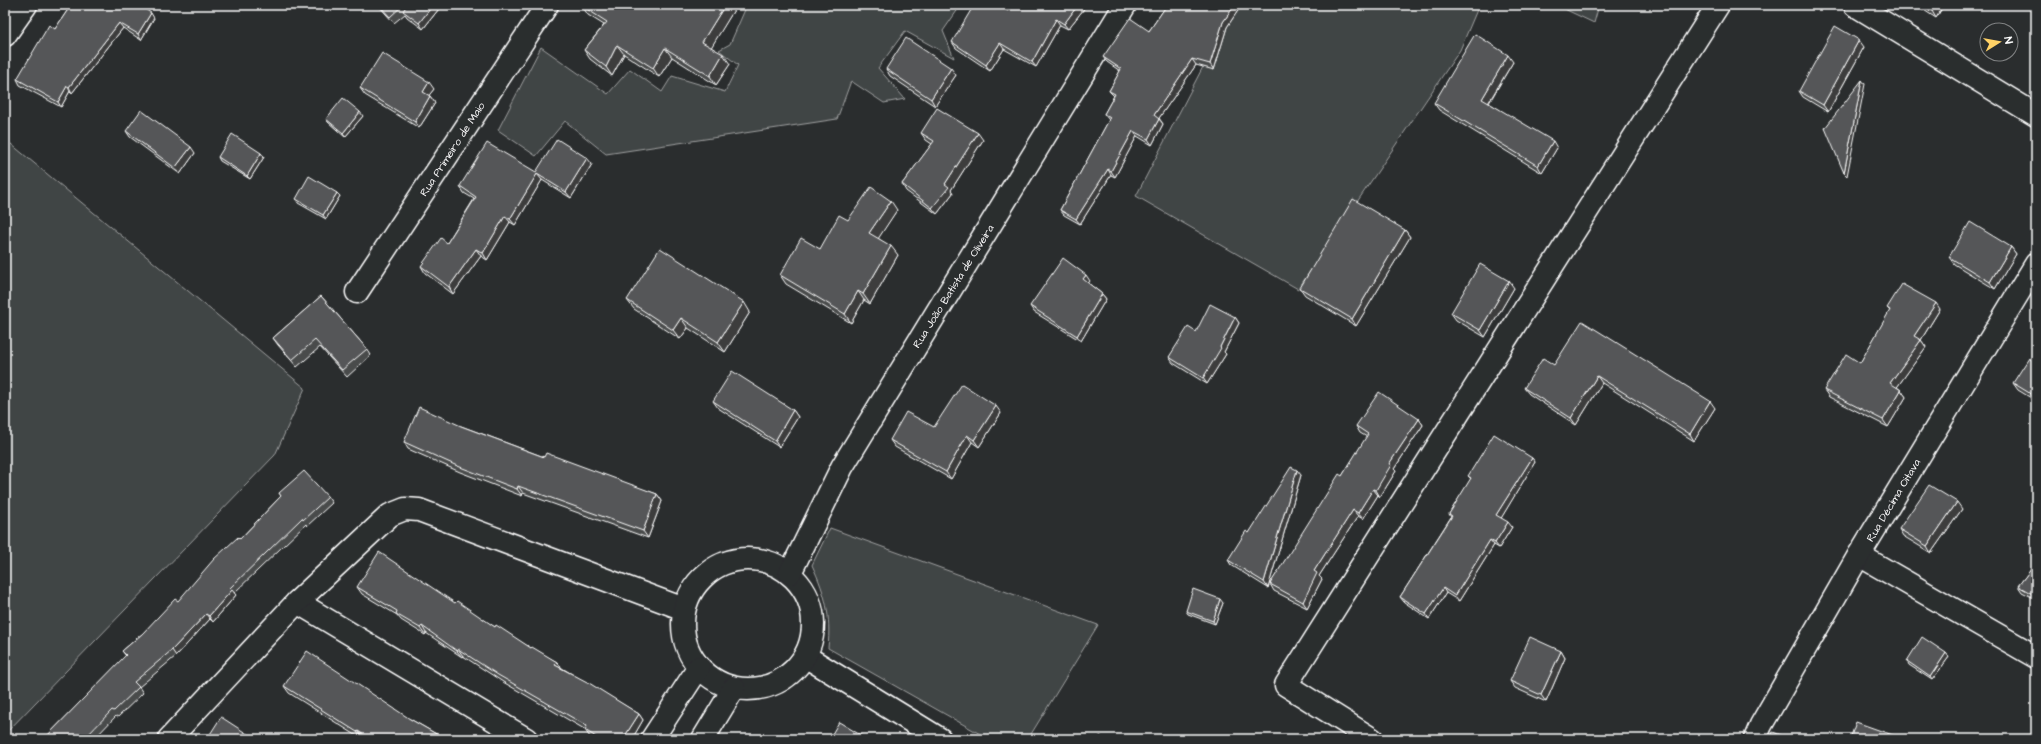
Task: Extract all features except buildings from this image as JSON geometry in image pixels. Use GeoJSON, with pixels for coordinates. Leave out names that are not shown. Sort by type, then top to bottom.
{"type":"FeatureCollection","features":[{"type":"Feature","properties":{"kind":"street"},"geometry":{"type":"LineString","coordinates":[[5,35],[26,5]]}},
{"type":"Feature","properties":{"kind":"street","name":"Rua Primeiro de Maio"},"geometry":{"type":"LineString","coordinates":[[357,292],[547,5]]}},
{"type":"Feature","properties":{"kind":"street","name":"Rua João Batista de Oliveira"},"geometry":{"type":"LineString","coordinates":[[790,573],[842,467],[1125,5]]}},
{"type":"Feature","properties":{"kind":"street"},"geometry":{"type":"LineString","coordinates":[[1372,739],[1286,685],[1718,5]]}},
{"type":"Feature","properties":{"kind":"street"},"geometry":{"type":"LineString","coordinates":[[1855,5],[2036,115]]}},
{"type":"Feature","properties":{"kind":"street","name":"Rua Décima Oitava"},"geometry":{"type":"LineString","coordinates":[[1755,739],[1761,725],[1859,554],[2036,264]]}},
{"type":"Feature","properties":{"kind":"street"},"geometry":{"type":"LineString","coordinates":[[169,739],[297,602],[390,516],[405,510],[419,510],[684,609]]}},
{"type":"Feature","properties":{"kind":"street"},"geometry":{"type":"LineString","coordinates":[[1859,554],[2036,657]]}},
{"type":"Feature","properties":{"kind":"street"},"geometry":{"type":"LineString","coordinates":[[748,558],[770,561],[790,573],[805,590],[812,612],[812,634],[805,656],[792,672],[775,684],[755,689],[734,688],[715,681],[699,667],[688,650],[683,630],[684,609],[691,590],[706,572],[726,561],[748,558]]}},
{"type":"Feature","properties":{"kind":"street"},"geometry":{"type":"LineString","coordinates":[[297,602],[526,739]]}},
{"type":"Feature","properties":{"kind":"street"},"geometry":{"type":"LineString","coordinates":[[805,656],[940,739]]}},
{"type":"Feature","properties":{"kind":"street"},"geometry":{"type":"LineString","coordinates":[[652,739],[699,667]]}},
{"type":"Feature","properties":{"kind":"street"},"geometry":{"type":"LineString","coordinates":[[703,739],[734,688]]}},
{"type":"Feature","properties":{"kind":"shaded area"},"geometry":{"type":"Polygon","coordinates":[[[747,5],[961,5],[943,31],[954,58],[905,31],[878,68],[905,99],[884,103],[851,81],[837,119],[606,154],[565,121],[536,156],[498,130],[541,47],[608,94],[630,69],[662,92],[672,76],[725,92],[738,65],[719,50],[730,44],[747,5]]]}},
{"type":"Feature","properties":{"kind":"shaded area"},"geometry":{"type":"Polygon","coordinates":[[[1207,5],[1479,5],[1460,50],[1298,289],[1136,196],[1221,32],[1207,5]]]}},
{"type":"Feature","properties":{"kind":"shaded area"},"geometry":{"type":"Polygon","coordinates":[[[1556,5],[1599,5],[1594,23],[1556,5]]]}},
{"type":"Feature","properties":{"kind":"shaded area"},"geometry":{"type":"Polygon","coordinates":[[[5,139],[305,388],[275,455],[5,734],[5,139]]]}},
{"type":"Feature","properties":{"kind":"shaded area"},"geometry":{"type":"Polygon","coordinates":[[[830,528],[1098,625],[1028,739],[989,739],[828,648],[828,616],[821,586],[812,565],[830,528]]]}}]}
